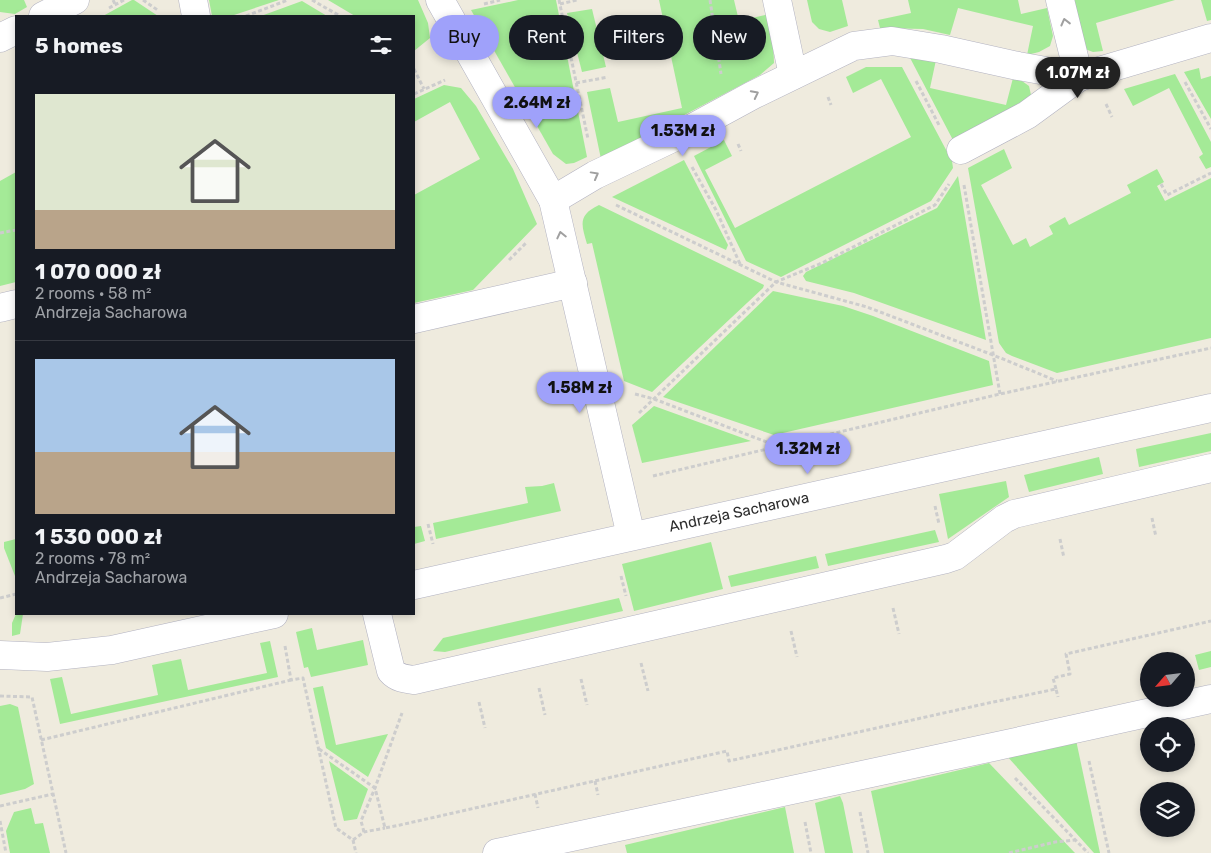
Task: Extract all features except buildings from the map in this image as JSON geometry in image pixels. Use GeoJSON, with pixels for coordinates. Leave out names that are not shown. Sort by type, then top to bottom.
{"type":"FeatureCollection","features":[{"type":"Feature","properties":{"kind":"street"},"geometry":{"type":"LineString","coordinates":[[45,15],[76,0]]}},
{"type":"Feature","properties":{"kind":"street"},"geometry":{"type":"LineString","coordinates":[[193,0],[196,15]]}},
{"type":"Feature","properties":{"kind":"street"},"geometry":{"type":"LineString","coordinates":[[440,0],[553,200],[630,536]]}},
{"type":"Feature","properties":{"kind":"street"},"geometry":{"type":"LineString","coordinates":[[777,0],[793,75]]}},
{"type":"Feature","properties":{"kind":"street"},"geometry":{"type":"LineString","coordinates":[[1060,0],[1079,77]]}},
{"type":"Feature","properties":{"kind":"street"},"geometry":{"type":"LineString","coordinates":[[0,38],[15,30]]}},
{"type":"Feature","properties":{"kind":"street"},"geometry":{"type":"LineString","coordinates":[[951,141],[1027,115],[1079,77],[1211,38]]}},
{"type":"Feature","properties":{"kind":"street"},"geometry":{"type":"LineString","coordinates":[[553,200],[595,175],[683,133],[753,95],[854,46],[892,41],[1079,77]]}},
{"type":"Feature","properties":{"kind":"street"},"geometry":{"type":"LineString","coordinates":[[415,319],[572,282]]}},
{"type":"Feature","properties":{"kind":"street"},"geometry":{"type":"LineString","coordinates":[[0,308],[15,304]]}},
{"type":"Feature","properties":{"kind":"street","name":"Andrzeja Sacharowa"},"geometry":{"type":"LineString","coordinates":[[415,585],[1211,408]]}},
{"type":"Feature","properties":{"kind":"street"},"geometry":{"type":"LineString","coordinates":[[377,615],[391,671],[395,676],[414,680],[946,559],[955,556],[1004,519],[1014,514],[1211,468]]}},
{"type":"Feature","properties":{"kind":"street"},"geometry":{"type":"LineString","coordinates":[[0,655],[47,657],[112,650],[270,615]]}},
{"type":"Feature","properties":{"kind":"street"},"geometry":{"type":"LineString","coordinates":[[497,853],[1211,699]]}},
{"type":"Feature","properties":{"kind":"path"},"geometry":{"type":"LineString","coordinates":[[113,0],[115,4]]}},
{"type":"Feature","properties":{"kind":"path"},"geometry":{"type":"LineString","coordinates":[[143,0],[160,11]]}},
{"type":"Feature","properties":{"kind":"path"},"geometry":{"type":"LineString","coordinates":[[249,15],[288,0]]}},
{"type":"Feature","properties":{"kind":"path"},"geometry":{"type":"LineString","coordinates":[[312,0],[338,15]]}},
{"type":"Feature","properties":{"kind":"path"},"geometry":{"type":"LineString","coordinates":[[577,0],[559,2],[600,198],[776,282],[867,307],[1058,381]]}},
{"type":"Feature","properties":{"kind":"path"},"geometry":{"type":"LineString","coordinates":[[710,0],[728,108]]}},
{"type":"Feature","properties":{"kind":"path"},"geometry":{"type":"LineString","coordinates":[[415,71],[424,89]]}},
{"type":"Feature","properties":{"kind":"path"},"geometry":{"type":"LineString","coordinates":[[576,83],[608,77]]}},
{"type":"Feature","properties":{"kind":"path"},"geometry":{"type":"LineString","coordinates":[[915,80],[951,141]]}},
{"type":"Feature","properties":{"kind":"path"},"geometry":{"type":"LineString","coordinates":[[1185,82],[1211,129]]}},
{"type":"Feature","properties":{"kind":"path"},"geometry":{"type":"LineString","coordinates":[[690,162],[716,210],[741,265]]}},
{"type":"Feature","properties":{"kind":"path"},"geometry":{"type":"LineString","coordinates":[[1161,184],[1167,195],[1211,173]]}},
{"type":"Feature","properties":{"kind":"path"},"geometry":{"type":"LineString","coordinates":[[608,441],[776,282],[822,263],[935,205],[950,181]]}},
{"type":"Feature","properties":{"kind":"path"},"geometry":{"type":"LineString","coordinates":[[964,184],[1000,394]]}},
{"type":"Feature","properties":{"kind":"path"},"geometry":{"type":"LineString","coordinates":[[0,233],[15,230]]}},
{"type":"Feature","properties":{"kind":"path"},"geometry":{"type":"LineString","coordinates":[[618,484],[1000,394],[1211,348]]}},
{"type":"Feature","properties":{"kind":"path"},"geometry":{"type":"LineString","coordinates":[[595,384],[654,398],[777,446]]}},
{"type":"Feature","properties":{"kind":"path"},"geometry":{"type":"LineString","coordinates":[[928,471],[946,559]]}},
{"type":"Feature","properties":{"kind":"path"},"geometry":{"type":"LineString","coordinates":[[428,524],[431,545],[442,543]]}},
{"type":"Feature","properties":{"kind":"path"},"geometry":{"type":"LineString","coordinates":[[0,598],[15,594]]}},
{"type":"Feature","properties":{"kind":"path"},"geometry":{"type":"LineString","coordinates":[[1056,689],[1053,678],[1070,674],[1066,654],[1211,621]]}},
{"type":"Feature","properties":{"kind":"path"},"geometry":{"type":"LineString","coordinates":[[284,642],[291,680]]}},
{"type":"Feature","properties":{"kind":"path"},"geometry":{"type":"LineString","coordinates":[[41,740],[303,678],[336,828],[353,840],[356,853]]}},
{"type":"Feature","properties":{"kind":"path"},"geometry":{"type":"LineString","coordinates":[[364,832],[361,821],[414,680]]}},
{"type":"Feature","properties":{"kind":"path"},"geometry":{"type":"LineString","coordinates":[[0,696],[32,697],[66,853]]}},
{"type":"Feature","properties":{"kind":"path"},"geometry":{"type":"LineString","coordinates":[[353,840],[364,832],[727,751],[730,762],[1011,698]]}},
{"type":"Feature","properties":{"kind":"path"},"geometry":{"type":"LineString","coordinates":[[984,704],[996,758],[1088,853]]}},
{"type":"Feature","properties":{"kind":"path"},"geometry":{"type":"LineString","coordinates":[[1082,727],[1109,853]]}},
{"type":"Feature","properties":{"kind":"path"},"geometry":{"type":"LineString","coordinates":[[319,750],[375,788],[385,828]]}},
{"type":"Feature","properties":{"kind":"path"},"geometry":{"type":"LineString","coordinates":[[0,806],[53,794]]}},
{"type":"Feature","properties":{"kind":"path"},"geometry":{"type":"LineString","coordinates":[[0,821],[6,853]]}},
{"type":"Feature","properties":{"kind":"path"},"geometry":{"type":"LineString","coordinates":[[1010,853],[1055,842],[1076,840]]}},
{"type":"Feature","properties":{"kind":"green space"},"geometry":{"type":"Polygon","coordinates":[[[0,0],[24,0],[27,7],[15,14],[0,12],[0,0]]]}},
{"type":"Feature","properties":{"kind":"green space"},"geometry":{"type":"Polygon","coordinates":[[[134,0],[156,15],[105,15],[134,0]]]}},
{"type":"Feature","properties":{"kind":"green space"},"geometry":{"type":"Polygon","coordinates":[[[209,0],[279,0],[234,15],[212,15],[209,0]]]}},
{"type":"Feature","properties":{"kind":"green space"},"geometry":{"type":"Polygon","coordinates":[[[328,0],[418,0],[428,23],[430,38],[415,50],[415,15],[353,15],[328,0]]]}},
{"type":"Feature","properties":{"kind":"green space"},"geometry":{"type":"Polygon","coordinates":[[[518,0],[556,0],[559,15],[509,15],[509,60],[568,60],[587,157],[574,163],[566,164],[553,154],[499,59],[499,15],[474,15],[471,10],[518,0]]]}},
{"type":"Feature","properties":{"kind":"green space"},"geometry":{"type":"Polygon","coordinates":[[[659,0],[734,0],[738,15],[693,15],[693,60],[766,60],[765,15],[769,14],[774,63],[760,75],[601,159],[587,92],[610,88],[618,122],[682,108],[672,60],[683,60],[683,15],[662,15],[659,0]]]}},
{"type":"Feature","properties":{"kind":"green space"},"geometry":{"type":"Polygon","coordinates":[[[807,0],[842,0],[848,26],[830,32],[819,29],[812,22],[807,0]]]}},
{"type":"Feature","properties":{"kind":"green space"},"geometry":{"type":"Polygon","coordinates":[[[908,0],[1018,0],[1021,14],[1047,8],[1053,36],[1050,46],[1039,52],[1027,55],[1033,26],[958,8],[950,35],[923,29],[880,28],[878,20],[911,13],[908,0]]]}},
{"type":"Feature","properties":{"kind":"green space"},"geometry":{"type":"Polygon","coordinates":[[[1071,0],[1175,0],[1096,23],[1103,51],[1093,52],[1085,49],[1071,0]]]}},
{"type":"Feature","properties":{"kind":"green space"},"geometry":{"type":"Polygon","coordinates":[[[1201,0],[1211,0],[1211,20],[1207,21],[1201,0]]]}},
{"type":"Feature","properties":{"kind":"green space"},"geometry":{"type":"Polygon","coordinates":[[[302,1],[325,15],[264,15],[302,1]]]}},
{"type":"Feature","properties":{"kind":"green space"},"geometry":{"type":"Polygon","coordinates":[[[592,9],[594,17],[594,60],[604,60],[606,67],[582,72],[579,60],[584,60],[584,15],[568,15],[567,13],[592,9]]]}},
{"type":"Feature","properties":{"kind":"green space"},"geometry":{"type":"Polygon","coordinates":[[[908,54],[936,60],[930,88],[1006,105],[1013,78],[1029,86],[1031,95],[1026,103],[954,142],[908,54]]]}},
{"type":"Feature","properties":{"kind":"green space"},"geometry":{"type":"Polygon","coordinates":[[[866,67],[902,67],[952,161],[953,168],[931,201],[781,277],[746,261],[694,156],[724,140],[732,156],[705,170],[735,228],[911,137],[881,79],[853,93],[846,77],[866,67]]]}},
{"type":"Feature","properties":{"kind":"green space"},"geometry":{"type":"Polygon","coordinates":[[[1199,68],[1201,79],[1211,76],[1211,119],[1184,72],[1199,68]]]}},
{"type":"Feature","properties":{"kind":"green space"},"geometry":{"type":"Polygon","coordinates":[[[1175,74],[1211,142],[1211,167],[1206,169],[1199,157],[1203,154],[1169,88],[1133,106],[1124,89],[1175,74]]]}},
{"type":"Feature","properties":{"kind":"green space"},"geometry":{"type":"Polygon","coordinates":[[[444,85],[461,88],[476,106],[513,169],[537,224],[473,290],[415,303],[415,194],[480,159],[450,102],[415,121],[415,99],[444,85]]]}},
{"type":"Feature","properties":{"kind":"green space"},"geometry":{"type":"Polygon","coordinates":[[[1004,149],[1012,168],[981,185],[1013,245],[1026,238],[1030,247],[1053,234],[1049,226],[1065,217],[1069,225],[1131,193],[1127,185],[1157,169],[1164,182],[1157,186],[1165,201],[1211,178],[1211,338],[1057,373],[1006,353],[999,343],[968,168],[1004,149]]]}},
{"type":"Feature","properties":{"kind":"green space"},"geometry":{"type":"Polygon","coordinates":[[[684,160],[728,245],[726,250],[612,197],[684,160]]]}},
{"type":"Feature","properties":{"kind":"green space"},"geometry":{"type":"Polygon","coordinates":[[[15,173],[15,282],[0,286],[0,181],[15,173]]]}},
{"type":"Feature","properties":{"kind":"green space"},"geometry":{"type":"Polygon","coordinates":[[[958,176],[986,340],[854,293],[806,281],[803,276],[806,272],[937,208],[958,176]]]}},
{"type":"Feature","properties":{"kind":"green space"},"geometry":{"type":"Polygon","coordinates":[[[599,205],[764,285],[652,392],[624,381],[592,243],[587,244],[583,231],[584,216],[599,205]]]}},
{"type":"Feature","properties":{"kind":"green space"},"geometry":{"type":"Polygon","coordinates":[[[773,291],[843,306],[989,361],[993,385],[774,435],[663,397],[773,291]]]}},
{"type":"Feature","properties":{"kind":"green space"},"geometry":{"type":"Polygon","coordinates":[[[654,406],[751,441],[642,463],[632,425],[654,406]]]}},
{"type":"Feature","properties":{"kind":"green space"},"geometry":{"type":"Polygon","coordinates":[[[1211,433],[1211,451],[1139,467],[1136,449],[1211,433]]]}},
{"type":"Feature","properties":{"kind":"green space"},"geometry":{"type":"Polygon","coordinates":[[[1099,457],[1103,474],[1029,492],[1024,475],[1099,457]]]}},
{"type":"Feature","properties":{"kind":"green space"},"geometry":{"type":"Polygon","coordinates":[[[1006,481],[1009,497],[948,539],[939,494],[1006,481]]]}},
{"type":"Feature","properties":{"kind":"green space"},"geometry":{"type":"Polygon","coordinates":[[[554,483],[561,511],[436,539],[433,523],[528,503],[525,487],[554,483]]]}},
{"type":"Feature","properties":{"kind":"green space"},"geometry":{"type":"Polygon","coordinates":[[[421,526],[425,541],[415,544],[415,527],[421,526]]]}},
{"type":"Feature","properties":{"kind":"green space"},"geometry":{"type":"Polygon","coordinates":[[[935,530],[939,542],[828,566],[825,554],[935,530]]]}},
{"type":"Feature","properties":{"kind":"green space"},"geometry":{"type":"Polygon","coordinates":[[[15,539],[15,576],[4,548],[4,542],[15,539]]]}},
{"type":"Feature","properties":{"kind":"green space"},"geometry":{"type":"Polygon","coordinates":[[[711,542],[723,589],[634,611],[622,564],[711,542]]]}},
{"type":"Feature","properties":{"kind":"green space"},"geometry":{"type":"Polygon","coordinates":[[[816,556],[819,568],[731,587],[728,576],[816,556]]]}},
{"type":"Feature","properties":{"kind":"green space"},"geometry":{"type":"Polygon","coordinates":[[[619,598],[623,611],[445,652],[433,651],[443,638],[619,598]]]}},
{"type":"Feature","properties":{"kind":"green space"},"geometry":{"type":"Polygon","coordinates":[[[16,615],[23,615],[20,634],[12,636],[12,623],[16,615]]]}},
{"type":"Feature","properties":{"kind":"green space"},"geometry":{"type":"Polygon","coordinates":[[[312,628],[317,650],[363,640],[368,665],[311,677],[308,667],[304,668],[296,632],[312,628]]]}},
{"type":"Feature","properties":{"kind":"green space"},"geometry":{"type":"Polygon","coordinates":[[[270,641],[278,677],[60,724],[50,679],[62,677],[71,714],[158,695],[152,665],[181,659],[188,690],[267,673],[260,643],[270,641]]]}},
{"type":"Feature","properties":{"kind":"green space"},"geometry":{"type":"Polygon","coordinates":[[[1211,651],[1211,667],[1199,670],[1195,655],[1211,651]]]}},
{"type":"Feature","properties":{"kind":"green space"},"geometry":{"type":"Polygon","coordinates":[[[323,686],[336,745],[388,734],[368,777],[326,748],[313,688],[323,686]]]}},
{"type":"Feature","properties":{"kind":"green space"},"geometry":{"type":"Polygon","coordinates":[[[10,704],[18,707],[34,784],[25,789],[0,795],[0,706],[10,704]]]}},
{"type":"Feature","properties":{"kind":"green space"},"geometry":{"type":"Polygon","coordinates":[[[1076,740],[1100,853],[1094,853],[1006,755],[1076,740]]]}},
{"type":"Feature","properties":{"kind":"green space"},"geometry":{"type":"Polygon","coordinates":[[[329,761],[368,789],[357,819],[344,821],[329,761]]]}},
{"type":"Feature","properties":{"kind":"green space"},"geometry":{"type":"Polygon","coordinates":[[[989,763],[1075,853],[884,853],[871,791],[989,763]]]}},
{"type":"Feature","properties":{"kind":"green space"},"geometry":{"type":"Polygon","coordinates":[[[840,796],[853,853],[825,853],[815,803],[840,796]]]}},
{"type":"Feature","properties":{"kind":"green space"},"geometry":{"type":"Polygon","coordinates":[[[785,807],[794,853],[627,853],[625,845],[785,807]]]}},
{"type":"Feature","properties":{"kind":"green space"},"geometry":{"type":"Polygon","coordinates":[[[31,808],[35,824],[43,823],[50,853],[10,853],[6,831],[14,812],[31,808]]]}}]}
